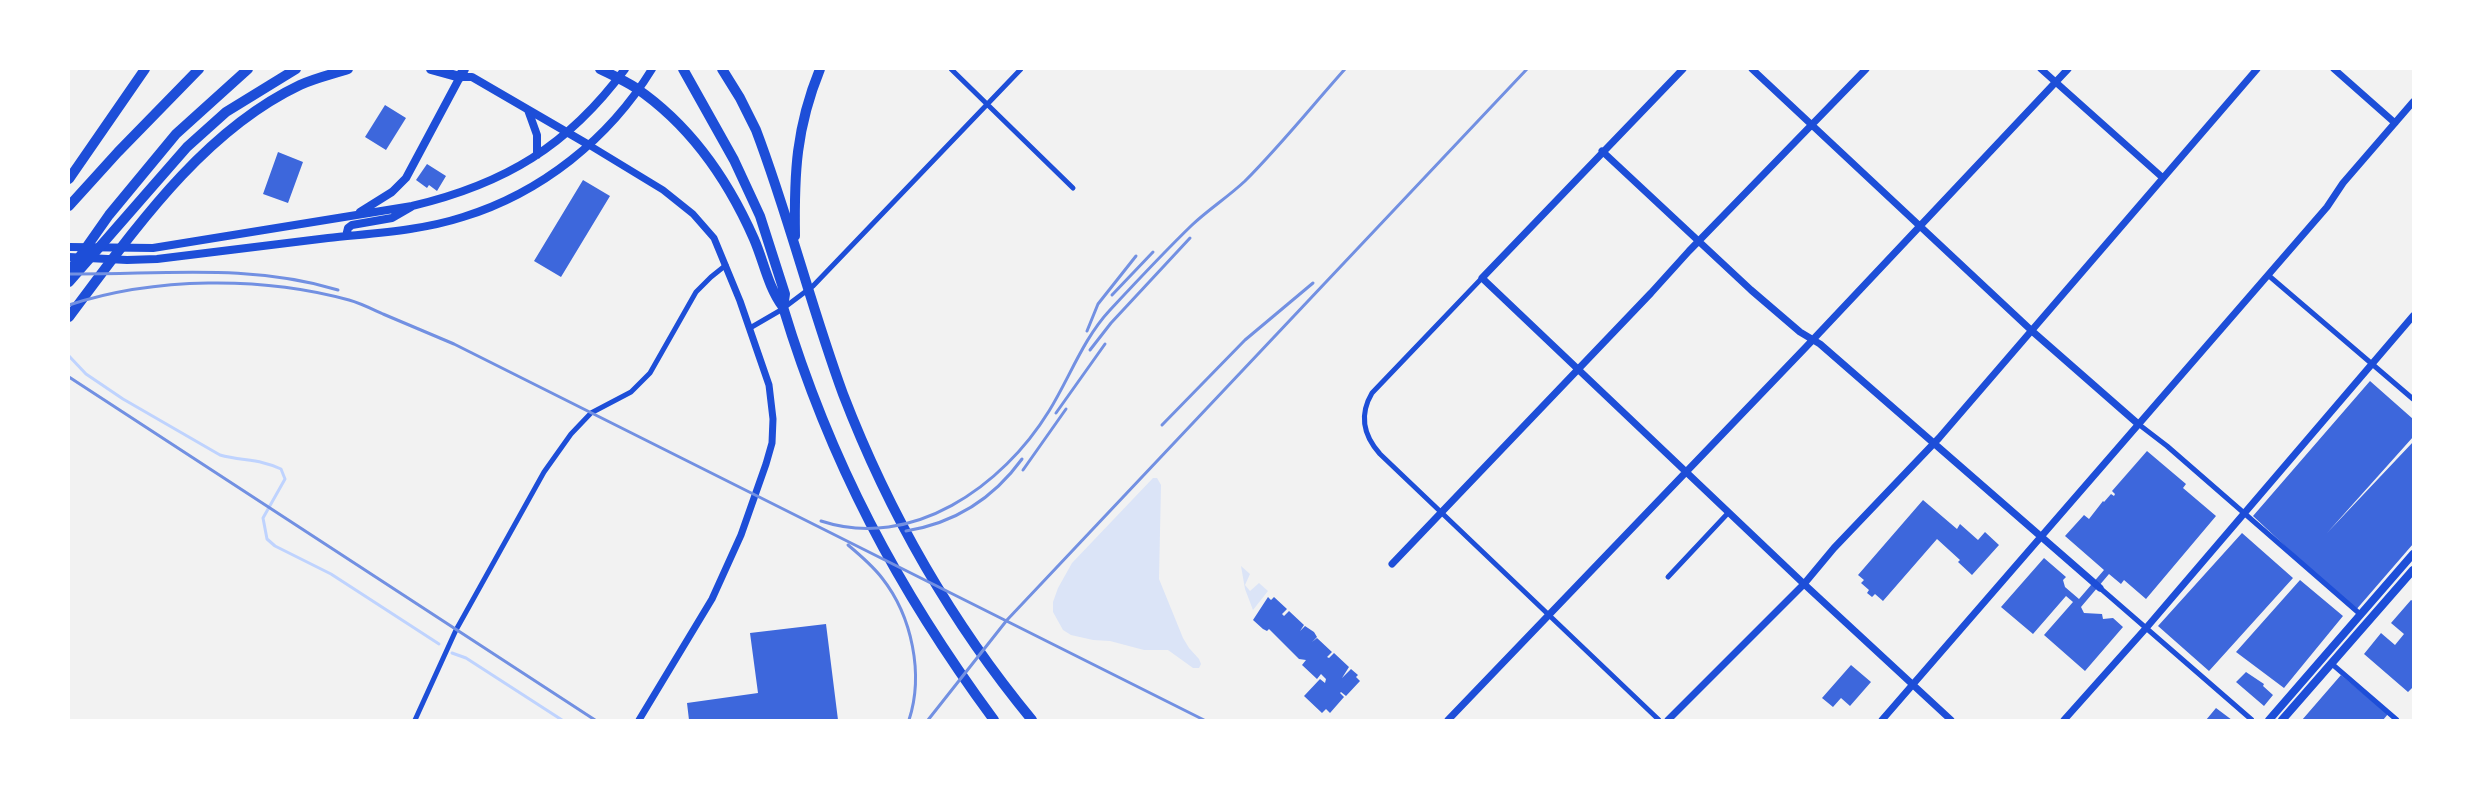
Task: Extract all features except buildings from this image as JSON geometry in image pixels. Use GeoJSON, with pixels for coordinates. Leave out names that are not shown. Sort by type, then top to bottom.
{"type":"FeatureCollection","features":[{"type":"Feature","properties":{"kind":"highway"},"geometry":{"type":"LineString","coordinates":[[69,179],[145,69]]}},
{"type":"Feature","properties":{"kind":"highway"},"geometry":{"type":"LineString","coordinates":[[69,206],[118,152],[200,69]]}},
{"type":"Feature","properties":{"kind":"highway"},"geometry":{"type":"LineString","coordinates":[[69,272],[109,215],[176,134],[248,69]]}},
{"type":"Feature","properties":{"kind":"highway"},"geometry":{"type":"LineString","coordinates":[[69,282],[187,147],[226,112],[296,69]]}},
{"type":"Feature","properties":{"kind":"highway"},"geometry":{"type":"LineString","coordinates":[[69,317],[146,215],[200,156],[252,114],[301,84],[348,69]]}},
{"type":"Feature","properties":{"kind":"highway"},"geometry":{"type":"LineString","coordinates":[[430,69],[462,73]]}},
{"type":"Feature","properties":{"kind":"highway"},"geometry":{"type":"LineString","coordinates":[[600,69],[636,88],[670,115],[726,182],[775,280],[785,294],[783,307],[791,333],[828,435],[851,486],[898,578],[934,636],[994,720]]}},
{"type":"Feature","properties":{"kind":"highway"},"geometry":{"type":"LineString","coordinates":[[683,69],[734,160],[760,216],[775,280]]}},
{"type":"Feature","properties":{"kind":"highway"},"geometry":{"type":"LineString","coordinates":[[722,69],[756,130],[816,315],[853,415],[890,499],[920,558],[986,659],[1032,720]]}},
{"type":"Feature","properties":{"kind":"highway"},"geometry":{"type":"LineString","coordinates":[[795,249],[795,166],[808,98],[820,69]]}},
{"type":"Feature","properties":{"kind":"main road"},"geometry":{"type":"LineString","coordinates":[[69,246],[153,248],[412,206],[452,196],[488,183],[537,155],[567,134],[603,99],[625,69]]}},
{"type":"Feature","properties":{"kind":"main road"},"geometry":{"type":"LineString","coordinates":[[69,257],[127,261],[346,236],[462,218],[505,202],[547,178],[589,145],[618,117],[652,69]]}},
{"type":"Feature","properties":{"kind":"main road"},"geometry":{"type":"LineString","coordinates":[[353,215],[392,192],[406,178],[462,73],[589,145]]}},
{"type":"Feature","properties":{"kind":"main road"},"geometry":{"type":"LineString","coordinates":[[528,110],[537,135],[537,155]]}},
{"type":"Feature","properties":{"kind":"main road"},"geometry":{"type":"LineString","coordinates":[[346,236],[352,225],[392,218],[412,206]]}},
{"type":"Feature","properties":{"kind":"main road"},"geometry":{"type":"LineString","coordinates":[[230,236],[232,250]]}},
{"type":"Feature","properties":{"kind":"main road"},"geometry":{"type":"LineString","coordinates":[[2269,720],[2413,554]]}},
{"type":"Feature","properties":{"kind":"main road"},"geometry":{"type":"LineString","coordinates":[[2282,720],[2413,570]]}},
{"type":"Feature","properties":{"kind":"main road"},"geometry":{"type":"LineString","coordinates":[[2360,615],[2368,621]]}},
{"type":"Feature","properties":{"kind":"street"},"geometry":{"type":"LineString","coordinates":[[951,69],[1073,188]]}},
{"type":"Feature","properties":{"kind":"street"},"geometry":{"type":"LineString","coordinates":[[750,328],[781,310],[818,281],[1021,69]]}},
{"type":"Feature","properties":{"kind":"street"},"geometry":{"type":"LineString","coordinates":[[1659,720],[1380,454],[1371,444],[1363,413],[1372,393],[1683,69]]}},
{"type":"Feature","properties":{"kind":"street"},"geometry":{"type":"LineString","coordinates":[[1752,69],[2032,331],[2137,423],[2168,446],[2360,615]]}},
{"type":"Feature","properties":{"kind":"street"},"geometry":{"type":"LineString","coordinates":[[1392,564],[1866,69]]}},
{"type":"Feature","properties":{"kind":"street"},"geometry":{"type":"LineString","coordinates":[[2042,69],[2163,178]]}},
{"type":"Feature","properties":{"kind":"street"},"geometry":{"type":"LineString","coordinates":[[1448,720],[2068,69]]}},
{"type":"Feature","properties":{"kind":"street"},"geometry":{"type":"LineString","coordinates":[[1668,720],[1804,584],[1833,548],[1933,444],[2257,69]]}},
{"type":"Feature","properties":{"kind":"street"},"geometry":{"type":"LineString","coordinates":[[2336,70],[2395,123]]}},
{"type":"Feature","properties":{"kind":"street"},"geometry":{"type":"LineString","coordinates":[[1882,720],[2268,274],[2413,102]]}},
{"type":"Feature","properties":{"kind":"street"},"geometry":{"type":"LineString","coordinates":[[589,145],[663,190],[693,214],[714,238],[750,328],[769,385],[771,398],[773,432],[766,464],[744,527],[712,599],[639,720]]}},
{"type":"Feature","properties":{"kind":"street"},"geometry":{"type":"LineString","coordinates":[[1602,151],[1759,297],[1820,344],[2252,720]]}},
{"type":"Feature","properties":{"kind":"street"},"geometry":{"type":"LineString","coordinates":[[415,720],[461,620],[544,472],[591,413],[631,392],[650,373],[696,292],[726,265]]}},
{"type":"Feature","properties":{"kind":"street"},"geometry":{"type":"LineString","coordinates":[[2268,274],[2413,399]]}},
{"type":"Feature","properties":{"kind":"street"},"geometry":{"type":"LineString","coordinates":[[1482,278],[1912,686],[1951,720]]}},
{"type":"Feature","properties":{"kind":"street"},"geometry":{"type":"LineString","coordinates":[[2064,720],[2147,627],[2413,316]]}},
{"type":"Feature","properties":{"kind":"street"},"geometry":{"type":"LineString","coordinates":[[1668,577],[1729,512]]}},
{"type":"Feature","properties":{"kind":"street"},"geometry":{"type":"LineString","coordinates":[[2332,663],[2397,720]]}},
{"type":"Feature","properties":{"kind":"shaded area"},"geometry":{"type":"Polygon","coordinates":[[[1153,478],[1157,478],[1161,485],[1159,579],[1183,638],[1199,659],[1201,664],[1199,668],[1193,668],[1168,650],[1144,650],[1110,641],[1071,635],[1063,630],[1053,612],[1053,602],[1058,588],[1072,563],[1153,478]]]}},
{"type":"Feature","properties":{"kind":"shaded area"},"geometry":{"type":"Polygon","coordinates":[[[1241,566],[1250,574],[1245,585],[1250,591],[1259,583],[1268,591],[1253,610],[1245,589],[1241,566]]]}},
{"type":"Feature","properties":{"kind":"waterway"},"geometry":{"type":"LineString","coordinates":[[69,356],[86,374],[123,399],[220,455],[266,463],[281,469],[285,479],[263,518],[267,539],[275,546],[331,574],[439,644]]}},
{"type":"Feature","properties":{"kind":"waterway"},"geometry":{"type":"LineString","coordinates":[[452,653],[466,658],[562,720]]}},
{"type":"Feature","properties":{"kind":"railway"},"geometry":{"type":"LineString","coordinates":[[821,521],[855,528],[889,527],[921,519],[952,505],[981,487],[1007,464],[1030,438],[1057,398],[1100,321],[1192,225],[1245,181],[1345,69]]}},
{"type":"Feature","properties":{"kind":"railway"},"geometry":{"type":"LineString","coordinates":[[928,720],[1007,620],[1527,69]]}},
{"type":"Feature","properties":{"kind":"railway"},"geometry":{"type":"LineString","coordinates":[[1090,350],[1111,323],[1190,238]]}},
{"type":"Feature","properties":{"kind":"railway"},"geometry":{"type":"LineString","coordinates":[[1112,295],[1153,252]]}},
{"type":"Feature","properties":{"kind":"railway"},"geometry":{"type":"LineString","coordinates":[[1087,331],[1098,304],[1136,256]]}},
{"type":"Feature","properties":{"kind":"railway"},"geometry":{"type":"LineString","coordinates":[[69,274],[238,273],[271,276],[338,290]]}},
{"type":"Feature","properties":{"kind":"railway"},"geometry":{"type":"LineString","coordinates":[[69,305],[136,289],[208,283],[280,287],[349,300],[454,344],[1204,720]]}},
{"type":"Feature","properties":{"kind":"railway"},"geometry":{"type":"LineString","coordinates":[[1162,425],[1245,340],[1313,283]]}},
{"type":"Feature","properties":{"kind":"railway"},"geometry":{"type":"LineString","coordinates":[[1056,413],[1105,344]]}},
{"type":"Feature","properties":{"kind":"railway"},"geometry":{"type":"LineString","coordinates":[[69,377],[595,720]]}},
{"type":"Feature","properties":{"kind":"railway"},"geometry":{"type":"LineString","coordinates":[[1023,470],[1066,409]]}},
{"type":"Feature","properties":{"kind":"railway"},"geometry":{"type":"LineString","coordinates":[[906,531],[941,522],[972,507],[999,486],[1022,459]]}},
{"type":"Feature","properties":{"kind":"railway"},"geometry":{"type":"LineString","coordinates":[[848,545],[882,578],[901,610],[908,628],[915,665],[915,684],[909,720]]}}]}
